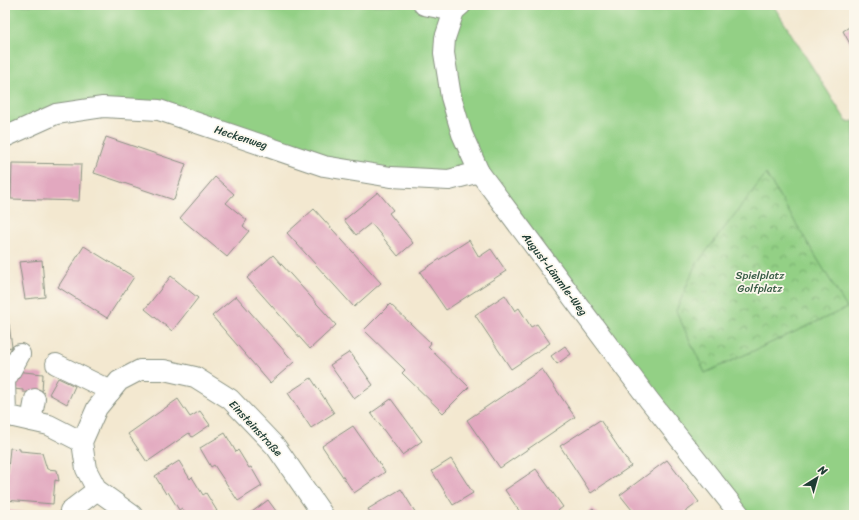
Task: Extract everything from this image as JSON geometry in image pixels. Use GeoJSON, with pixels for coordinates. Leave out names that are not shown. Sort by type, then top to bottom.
{"type":"FeatureCollection","features":[{"type":"Feature","properties":{"kind":"street"},"geometry":{"type":"LineString","coordinates":[[424,5],[457,8]]}},
{"type":"Feature","properties":{"kind":"street","name":"August-Lämmle-Weg"},"geometry":{"type":"LineString","coordinates":[[457,8],[445,38],[444,53],[450,90],[462,134],[479,172],[649,400],[740,515]]}},
{"type":"Feature","properties":{"kind":"street","name":"Heckenweg"},"geometry":{"type":"LineString","coordinates":[[5,137],[56,114],[103,107],[159,110],[324,166],[390,177],[449,180],[479,172]]}},
{"type":"Feature","properties":{"kind":"street"},"geometry":{"type":"LineString","coordinates":[[20,354],[5,381],[5,415],[49,425],[82,442],[86,469],[97,490],[132,515]]}},
{"type":"Feature","properties":{"kind":"street"},"geometry":{"type":"LineString","coordinates":[[56,364],[111,391]]}},
{"type":"Feature","properties":{"kind":"street","name":"Einsteinstraße"},"geometry":{"type":"LineString","coordinates":[[82,442],[97,408],[119,381],[140,370],[164,370],[195,377],[230,399],[276,447],[323,515]]}},
{"type":"Feature","properties":{"kind":"street"},"geometry":{"type":"LineString","coordinates":[[32,421],[35,399]]}},
{"type":"Feature","properties":{"kind":"street"},"geometry":{"type":"LineString","coordinates":[[70,515],[70,511],[97,490]]}},
{"type":"Feature","properties":{"kind":"green space"},"geometry":{"type":"Polygon","coordinates":[[[5,5],[424,5],[454,11],[478,5],[773,5],[847,122],[854,121],[854,515],[740,515],[479,172],[391,177],[159,110],[56,114],[5,141],[5,5]]]}},
{"type":"Feature","properties":{"kind":"green space","name":"Spielplatz Golfplatz"},"geometry":{"type":"Polygon","coordinates":[[[766,174],[847,308],[705,373],[676,311],[695,266],[766,174]]]}},
{"type":"Feature","properties":{"kind":"building"},"geometry":{"type":"Polygon","coordinates":[[[854,24],[854,51],[843,31],[854,24]]]}},
{"type":"Feature","properties":{"kind":"building"},"geometry":{"type":"Polygon","coordinates":[[[106,137],[186,164],[174,200],[94,173],[106,137]]]}},
{"type":"Feature","properties":{"kind":"building"},"geometry":{"type":"Polygon","coordinates":[[[12,163],[81,164],[79,201],[11,199],[12,163]]]}},
{"type":"Feature","properties":{"kind":"building"},"geometry":{"type":"Polygon","coordinates":[[[215,177],[234,194],[226,203],[247,220],[243,226],[249,231],[227,257],[180,218],[215,177]]]}},
{"type":"Feature","properties":{"kind":"building"},"geometry":{"type":"Polygon","coordinates":[[[378,192],[393,210],[389,213],[413,243],[398,256],[371,223],[356,235],[344,220],[378,192]]]}},
{"type":"Feature","properties":{"kind":"building"},"geometry":{"type":"Polygon","coordinates":[[[314,209],[381,283],[354,307],[287,233],[314,209]]]}},
{"type":"Feature","properties":{"kind":"building"},"geometry":{"type":"Polygon","coordinates":[[[469,240],[479,257],[491,249],[506,271],[446,310],[420,272],[469,240]]]}},
{"type":"Feature","properties":{"kind":"building"},"geometry":{"type":"Polygon","coordinates":[[[84,246],[134,277],[107,318],[58,287],[84,246]]]}},
{"type":"Feature","properties":{"kind":"building"},"geometry":{"type":"Polygon","coordinates":[[[273,255],[336,325],[310,349],[247,278],[273,255]]]}},
{"type":"Feature","properties":{"kind":"building"},"geometry":{"type":"Polygon","coordinates":[[[42,260],[45,297],[25,299],[19,262],[42,260]]]}},
{"type":"Feature","properties":{"kind":"building"},"geometry":{"type":"Polygon","coordinates":[[[171,276],[198,298],[172,331],[145,309],[171,276]]]}},
{"type":"Feature","properties":{"kind":"building"},"geometry":{"type":"Polygon","coordinates":[[[505,295],[515,311],[519,308],[531,327],[537,324],[550,343],[511,369],[475,315],[505,295]]]}},
{"type":"Feature","properties":{"kind":"building"},"geometry":{"type":"Polygon","coordinates":[[[236,296],[294,362],[270,383],[212,316],[236,296]]]}},
{"type":"Feature","properties":{"kind":"building"},"geometry":{"type":"Polygon","coordinates":[[[390,304],[431,343],[428,347],[469,387],[443,413],[402,373],[405,370],[364,330],[390,304]]]}},
{"type":"Feature","properties":{"kind":"building"},"geometry":{"type":"Polygon","coordinates":[[[9,324],[12,347],[5,348],[5,325],[9,324]]]}},
{"type":"Feature","properties":{"kind":"building"},"geometry":{"type":"Polygon","coordinates":[[[565,346],[571,354],[557,364],[551,356],[565,346]]]}},
{"type":"Feature","properties":{"kind":"building"},"geometry":{"type":"Polygon","coordinates":[[[350,352],[373,385],[354,399],[330,365],[350,352]]]}},
{"type":"Feature","properties":{"kind":"building"},"geometry":{"type":"Polygon","coordinates":[[[542,369],[575,417],[500,468],[467,420],[542,369]]]}},
{"type":"Feature","properties":{"kind":"building"},"geometry":{"type":"Polygon","coordinates":[[[15,371],[43,374],[42,393],[23,392],[23,390],[14,389],[15,371]]]}},
{"type":"Feature","properties":{"kind":"building"},"geometry":{"type":"Polygon","coordinates":[[[58,378],[75,386],[67,404],[49,394],[58,378]]]}},
{"type":"Feature","properties":{"kind":"building"},"geometry":{"type":"Polygon","coordinates":[[[311,378],[334,413],[311,428],[288,393],[311,378]]]}},
{"type":"Feature","properties":{"kind":"building"},"geometry":{"type":"Polygon","coordinates":[[[178,399],[190,417],[200,411],[210,425],[192,437],[189,433],[147,462],[128,434],[178,399]]]}},
{"type":"Feature","properties":{"kind":"building"},"geometry":{"type":"Polygon","coordinates":[[[391,399],[422,441],[402,455],[371,413],[391,399]]]}},
{"type":"Feature","properties":{"kind":"building"},"geometry":{"type":"Polygon","coordinates":[[[600,420],[631,466],[591,493],[560,446],[600,420]]]}},
{"type":"Feature","properties":{"kind":"building"},"geometry":{"type":"Polygon","coordinates":[[[353,426],[385,472],[354,493],[322,446],[353,426]]]}},
{"type":"Feature","properties":{"kind":"building"},"geometry":{"type":"Polygon","coordinates":[[[225,433],[236,452],[238,450],[249,468],[251,467],[262,486],[238,501],[214,465],[211,467],[200,448],[225,433]]]}},
{"type":"Feature","properties":{"kind":"building"},"geometry":{"type":"Polygon","coordinates":[[[10,448],[20,449],[20,451],[42,453],[47,469],[57,470],[59,481],[55,480],[53,504],[5,500],[10,448]]]}},
{"type":"Feature","properties":{"kind":"building"},"geometry":{"type":"Polygon","coordinates":[[[451,459],[473,493],[453,505],[432,471],[451,459]]]}},
{"type":"Feature","properties":{"kind":"building"},"geometry":{"type":"Polygon","coordinates":[[[667,460],[699,502],[681,515],[636,515],[620,495],[667,460]]]}},
{"type":"Feature","properties":{"kind":"building"},"geometry":{"type":"Polygon","coordinates":[[[179,461],[190,479],[192,477],[203,495],[206,493],[217,511],[211,515],[186,515],[182,508],[179,510],[168,492],[166,494],[155,476],[179,461]]]}},
{"type":"Feature","properties":{"kind":"building"},"geometry":{"type":"Polygon","coordinates":[[[536,469],[563,507],[552,515],[522,515],[505,490],[536,469]]]}},
{"type":"Feature","properties":{"kind":"building"},"geometry":{"type":"Polygon","coordinates":[[[401,489],[417,515],[372,515],[368,509],[401,489]]]}},
{"type":"Feature","properties":{"kind":"building"},"geometry":{"type":"Polygon","coordinates":[[[268,500],[279,515],[248,515],[268,500]]]}},
{"type":"Feature","properties":{"kind":"building"},"geometry":{"type":"Polygon","coordinates":[[[593,508],[599,515],[584,515],[593,508]]]}},
{"type":"Feature","properties":{"kind":"building"},"geometry":{"type":"Polygon","coordinates":[[[5,510],[41,514],[41,515],[5,515],[5,510]]]}}]}
